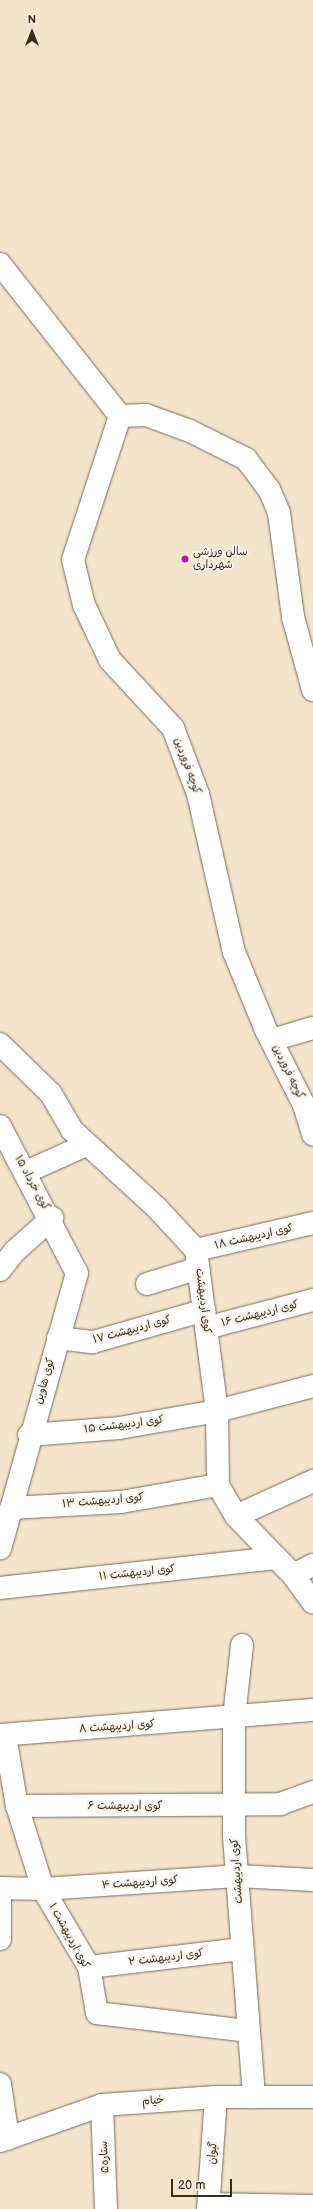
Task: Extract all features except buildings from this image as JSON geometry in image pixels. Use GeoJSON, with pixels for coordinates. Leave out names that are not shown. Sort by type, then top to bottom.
{"type":"FeatureCollection","features":[{"type":"Feature","properties":{"kind":"street"},"geometry":{"type":"LineString","coordinates":[[0,264],[120,416],[146,415],[190,431],[246,459],[270,489],[279,513],[293,617],[313,690]]}},
{"type":"Feature","properties":{"kind":"street","name":"کوچه فروردین"},"geometry":{"type":"LineString","coordinates":[[120,416],[73,560],[84,605],[110,660],[173,728],[198,794],[234,952],[272,1040],[308,1103],[313,1135]]}},
{"type":"Feature","properties":{"kind":"street"},"geometry":{"type":"LineString","coordinates":[[272,1040],[313,1028]]}},
{"type":"Feature","properties":{"kind":"street"},"geometry":{"type":"LineString","coordinates":[[0,1044],[51,1094],[72,1130],[86,1145],[156,1207],[197,1259]]}},
{"type":"Feature","properties":{"kind":"street","name":"کوی خرداد ۱۵"},"geometry":{"type":"LineString","coordinates":[[0,1126],[8,1156],[26,1172],[52,1218]]}},
{"type":"Feature","properties":{"kind":"street"},"geometry":{"type":"LineString","coordinates":[[26,1172],[86,1145]]}},
{"type":"Feature","properties":{"kind":"street"},"geometry":{"type":"LineString","coordinates":[[0,1270],[15,1251],[52,1218]]}},
{"type":"Feature","properties":{"kind":"street","name":"کوی هاوین"},"geometry":{"type":"LineString","coordinates":[[0,1548],[4,1504],[30,1435],[77,1273],[52,1218]]}},
{"type":"Feature","properties":{"kind":"street","name":"کوی اردیبهشت ۱۸"},"geometry":{"type":"LineString","coordinates":[[146,1284],[197,1259],[313,1223]]}},
{"type":"Feature","properties":{"kind":"street","name":"کوی اردیبهشت"},"geometry":{"type":"LineString","coordinates":[[197,1259],[217,1411],[218,1485],[236,1516],[274,1558],[293,1575],[313,1603]]}},
{"type":"Feature","properties":{"kind":"street","name":"کوی اردیبهشت ۱۶"},"geometry":{"type":"LineString","coordinates":[[206,1319],[313,1300]]}},
{"type":"Feature","properties":{"kind":"street","name":"کوی اردیبهشت ۱۷"},"geometry":{"type":"LineString","coordinates":[[58,1338],[93,1342],[206,1319]]}},
{"type":"Feature","properties":{"kind":"street","name":"کوی اردیبهشت ۱۵"},"geometry":{"type":"LineString","coordinates":[[30,1435],[119,1428],[217,1411],[313,1386]]}},
{"type":"Feature","properties":{"kind":"street"},"geometry":{"type":"LineString","coordinates":[[236,1516],[313,1481]]}},
{"type":"Feature","properties":{"kind":"street","name":"کوی اردیبهشت ۱۳"},"geometry":{"type":"LineString","coordinates":[[4,1504],[121,1502],[218,1485]]}},
{"type":"Feature","properties":{"kind":"street","name":"کوی اردیبهشت ۱۱"},"geometry":{"type":"LineString","coordinates":[[0,1588],[274,1558]]}},
{"type":"Feature","properties":{"kind":"street"},"geometry":{"type":"LineString","coordinates":[[293,1575],[313,1565]]}},
{"type":"Feature","properties":{"kind":"street","name":"کوی اردیبهشت"},"geometry":{"type":"LineString","coordinates":[[242,1645],[234,1718],[234,1806],[242,1949],[254,2097]]}},
{"type":"Feature","properties":{"kind":"street","name":"کوی اردیبهشت ۸"},"geometry":{"type":"LineString","coordinates":[[2,1735],[234,1718],[313,1710]]}},
{"type":"Feature","properties":{"kind":"street","name":"کوی اردیبهشت ۱"},"geometry":{"type":"LineString","coordinates":[[2,1735],[17,1806],[43,1889],[89,1968],[97,2013],[248,2031]]}},
{"type":"Feature","properties":{"kind":"street","name":"کوی اردیبهشت ۶"},"geometry":{"type":"LineString","coordinates":[[17,1806],[234,1806],[280,1804],[313,1792]]}},
{"type":"Feature","properties":{"kind":"street","name":"کوی اردیبهشت ۴"},"geometry":{"type":"LineString","coordinates":[[0,1939],[0,1888],[43,1889],[237,1876],[313,1880]]}},
{"type":"Feature","properties":{"kind":"street","name":"کوی اردیبهشت ۲"},"geometry":{"type":"LineString","coordinates":[[89,1968],[242,1949]]}},
{"type":"Feature","properties":{"kind":"street"},"geometry":{"type":"LineString","coordinates":[[0,2084],[4,2140]]}},
{"type":"Feature","properties":{"kind":"street","name":"خیام"},"geometry":{"type":"LineString","coordinates":[[4,2140],[102,2105],[216,2097],[313,2098]]}},
{"type":"Feature","properties":{"kind":"street","name":"گیوان"},"geometry":{"type":"LineString","coordinates":[[209,2207],[216,2097]]}},
{"type":"Feature","properties":{"kind":"street","name":"ستاره۵"},"geometry":{"type":"LineString","coordinates":[[102,2105],[106,2209]]}},
{"type":"Feature","properties":{"kind":"street"},"geometry":{"type":"LineString","coordinates":[[209,2207],[313,2206]]}},
{"type":"Feature","properties":{"kind":"place","name":"سالن ورزشی شهرداری"},"geometry":{"type":"Point","coordinates":[185,559]}}]}
